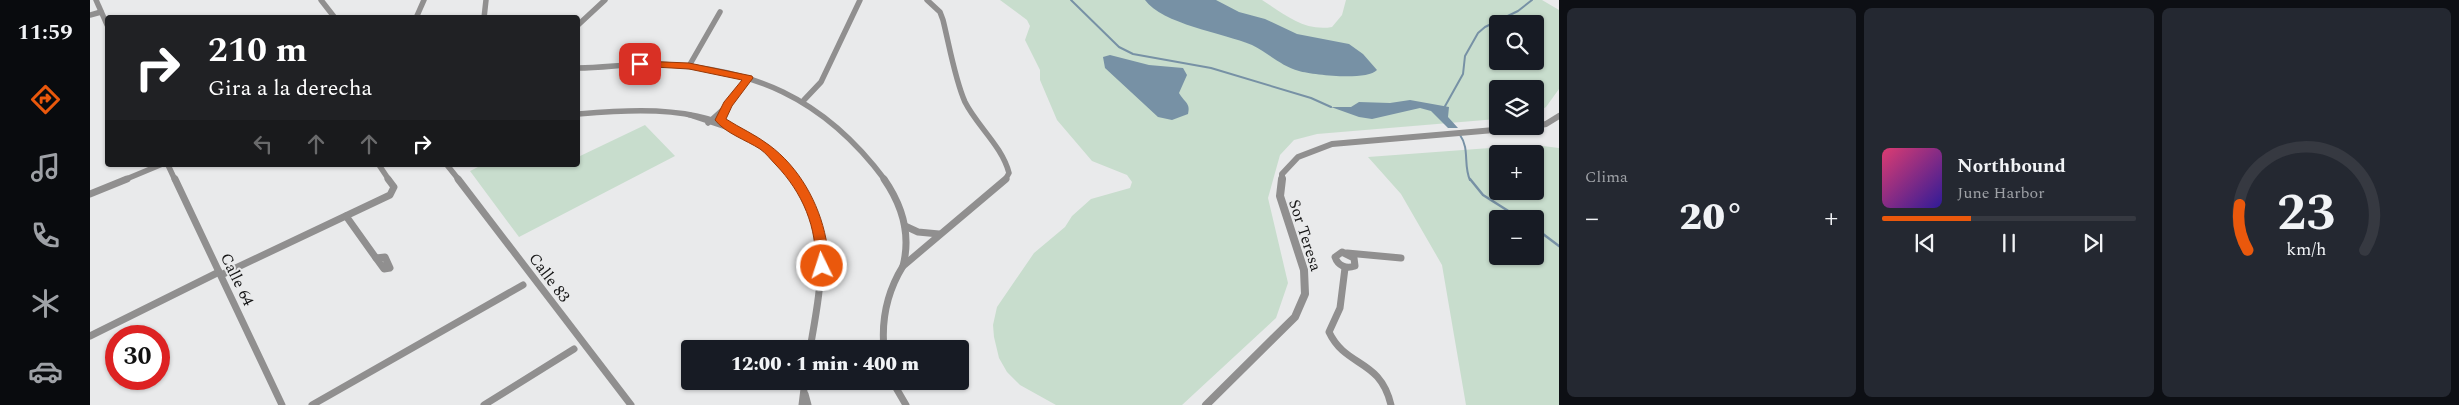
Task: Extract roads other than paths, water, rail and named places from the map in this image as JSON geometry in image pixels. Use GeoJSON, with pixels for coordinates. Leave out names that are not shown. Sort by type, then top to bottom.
{"type":"FeatureCollection","features":[{"type":"Feature","properties":{"kind":"street"},"geometry":{"type":"LineString","coordinates":[[96,0],[105,21]]}},
{"type":"Feature","properties":{"kind":"street"},"geometry":{"type":"LineString","coordinates":[[321,0],[333,15]]}},
{"type":"Feature","properties":{"kind":"street"},"geometry":{"type":"LineString","coordinates":[[417,15],[424,0]]}},
{"type":"Feature","properties":{"kind":"street"},"geometry":{"type":"LineString","coordinates":[[484,15],[486,0]]}},
{"type":"Feature","properties":{"kind":"street"},"geometry":{"type":"LineString","coordinates":[[580,23],[605,0]]}},
{"type":"Feature","properties":{"kind":"street"},"geometry":{"type":"LineString","coordinates":[[804,100],[821,82],[843,32],[860,0]]}},
{"type":"Feature","properties":{"kind":"street"},"geometry":{"type":"LineString","coordinates":[[903,266],[1006,178],[1009,173],[1006,160],[969,109],[940,12],[927,0]]}},
{"type":"Feature","properties":{"kind":"street"},"geometry":{"type":"LineString","coordinates":[[90,15],[101,12]]}},
{"type":"Feature","properties":{"kind":"street"},"geometry":{"type":"LineString","coordinates":[[689,66],[720,12]]}},
{"type":"Feature","properties":{"kind":"street"},"geometry":{"type":"LineString","coordinates":[[580,68],[637,64],[689,66],[748,78],[804,100],[841,128],[867,153],[889,186],[905,226],[907,256],[894,280],[884,310],[884,340]]}},
{"type":"Feature","properties":{"kind":"street"},"geometry":{"type":"LineString","coordinates":[[718,123],[728,105],[748,78]]}},
{"type":"Feature","properties":{"kind":"street"},"geometry":{"type":"LineString","coordinates":[[711,120],[728,105]]}},
{"type":"Feature","properties":{"kind":"street"},"geometry":{"type":"LineString","coordinates":[[580,114],[638,110],[687,114],[711,120],[738,131],[766,148],[780,160],[800,185],[810,205],[817,226],[822,254],[821,278],[811,340]]}},
{"type":"Feature","properties":{"kind":"street","name":"Sor Teresa"},"geometry":{"type":"LineString","coordinates":[[1206,405],[1294,317],[1305,302],[1307,286],[1305,273],[1279,198],[1280,183],[1288,164],[1300,155],[1332,144],[1538,126],[1559,116]]}},
{"type":"Feature","properties":{"kind":"street"},"geometry":{"type":"LineString","coordinates":[[90,194],[155,167]]}},
{"type":"Feature","properties":{"kind":"street","name":"Calle 64"},"geometry":{"type":"LineString","coordinates":[[169,167],[282,405]]}},
{"type":"Feature","properties":{"kind":"street"},"geometry":{"type":"LineString","coordinates":[[90,336],[392,193],[394,187],[380,167]]}},
{"type":"Feature","properties":{"kind":"street","name":"Calle 83"},"geometry":{"type":"LineString","coordinates":[[449,167],[631,405]]}},
{"type":"Feature","properties":{"kind":"street"},"geometry":{"type":"LineString","coordinates":[[346,216],[376,258]]}},
{"type":"Feature","properties":{"kind":"street"},"geometry":{"type":"LineString","coordinates":[[905,226],[918,232],[939,234]]}},
{"type":"Feature","properties":{"kind":"street"},"geometry":{"type":"LineString","coordinates":[[1347,253],[1354,258],[1357,264],[1353,268],[1345,268],[1337,262],[1335,256],[1339,253],[1363,252],[1401,258]]}},
{"type":"Feature","properties":{"kind":"street"},"geometry":{"type":"LineString","coordinates":[[1345,268],[1343,298],[1338,317],[1329,332],[1331,338],[1342,350],[1375,373],[1382,381],[1392,405]]}},
{"type":"Feature","properties":{"kind":"street"},"geometry":{"type":"LineString","coordinates":[[312,405],[523,284]]}},
{"type":"Feature","properties":{"kind":"street"},"geometry":{"type":"LineString","coordinates":[[484,405],[574,349]]}},
{"type":"Feature","properties":{"kind":"street"},"geometry":{"type":"LineString","coordinates":[[802,405],[804,390]]}},
{"type":"Feature","properties":{"kind":"street"},"geometry":{"type":"LineString","coordinates":[[804,390],[808,405]]}},
{"type":"Feature","properties":{"kind":"street"},"geometry":{"type":"LineString","coordinates":[[897,390],[906,405]]}},
{"type":"Feature","properties":{"kind":"water"},"geometry":{"type":"Polygon","coordinates":[[[1145,0],[1216,0],[1239,12],[1265,19],[1297,34],[1349,44],[1363,54],[1377,70],[1363,75],[1352,76],[1299,71],[1286,66],[1252,45],[1179,22],[1153,8],[1145,0]]]}},
{"type":"Feature","properties":{"kind":"water"},"geometry":{"type":"Polygon","coordinates":[[[1110,55],[1149,65],[1183,68],[1187,75],[1179,93],[1188,105],[1188,114],[1172,120],[1158,117],[1105,68],[1103,57],[1110,55]]]}},
{"type":"Feature","properties":{"kind":"water"},"geometry":{"type":"Polygon","coordinates":[[[1410,100],[1449,107],[1448,117],[1458,128],[1448,128],[1431,111],[1420,108],[1372,119],[1359,117],[1331,107],[1351,107],[1359,102],[1390,103],[1410,100]]]}},
{"type":"Feature","properties":{"kind":"waterway"},"geometry":{"type":"LineString","coordinates":[[1071,0],[1119,47],[1133,54],[1211,68],[1311,98],[1331,107]]}},
{"type":"Feature","properties":{"kind":"waterway"},"geometry":{"type":"LineString","coordinates":[[1444,108],[1463,74],[1465,56],[1478,33],[1485,27],[1518,11],[1532,0]]}},
{"type":"Feature","properties":{"kind":"waterway"},"geometry":{"type":"LineString","coordinates":[[1460,135],[1465,146],[1470,180]]}},
{"type":"Feature","properties":{"kind":"waterway"},"geometry":{"type":"LineString","coordinates":[[1470,179],[1483,195],[1507,210]]}},
{"type":"Feature","properties":{"kind":"waterway"},"geometry":{"type":"LineString","coordinates":[[1544,235],[1559,246]]}}]}
